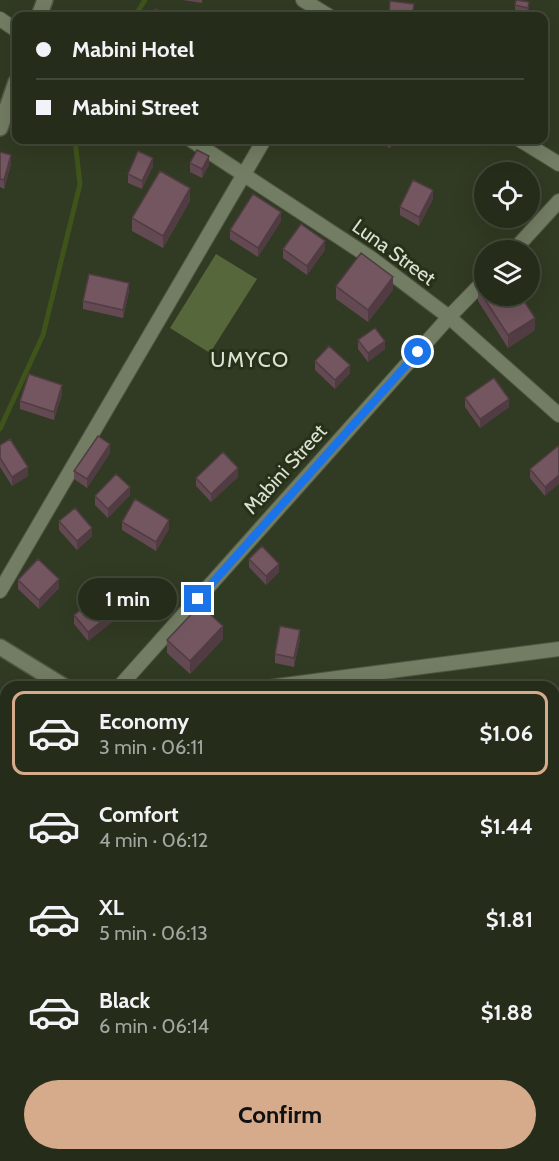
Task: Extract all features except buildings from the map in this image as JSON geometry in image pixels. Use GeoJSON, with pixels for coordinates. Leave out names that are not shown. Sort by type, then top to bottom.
{"type":"FeatureCollection","features":[{"type":"Feature","properties":{"kind":"street"},"geometry":{"type":"LineString","coordinates":[[303,0],[322,12]]}},
{"type":"Feature","properties":{"kind":"street"},"geometry":{"type":"LineString","coordinates":[[0,128],[12,94]]}},
{"type":"Feature","properties":{"kind":"street","name":"Luna Street"},"geometry":{"type":"LineString","coordinates":[[197,144],[371,258],[449,317],[559,415]]}},
{"type":"Feature","properties":{"kind":"street"},"geometry":{"type":"LineString","coordinates":[[0,591],[262,144]]}},
{"type":"Feature","properties":{"kind":"street"},"geometry":{"type":"LineString","coordinates":[[526,144],[559,164]]}},
{"type":"Feature","properties":{"kind":"street"},"geometry":{"type":"LineString","coordinates":[[523,240],[559,201]]}},
{"type":"Feature","properties":{"kind":"street","name":"Mabini Street"},"geometry":{"type":"LineString","coordinates":[[124,681],[474,291]]}},
{"type":"Feature","properties":{"kind":"street"},"geometry":{"type":"LineString","coordinates":[[0,647],[55,681]]}},
{"type":"Feature","properties":{"kind":"street"},"geometry":{"type":"LineString","coordinates":[[315,681],[559,649]]}},
{"type":"Feature","properties":{"kind":"shaded area"},"geometry":{"type":"Polygon","coordinates":[[[216,254],[257,279],[210,353],[170,328],[216,254]]]}},
{"type":"Feature","properties":{"kind":"waterway"},"geometry":{"type":"LineString","coordinates":[[138,12],[145,0]]}},
{"type":"Feature","properties":{"kind":"waterway"},"geometry":{"type":"LineString","coordinates":[[0,429],[43,335],[80,184],[75,144]]}},
{"type":"Feature","properties":{"kind":"district","name":"UMYCO"},"geometry":{"type":"Point","coordinates":[250,360]}},
{"type":"Feature","properties":{"kind":"route"},"geometry":{"type":"LineString","coordinates":[[198,599],[418,352]]}}]}
